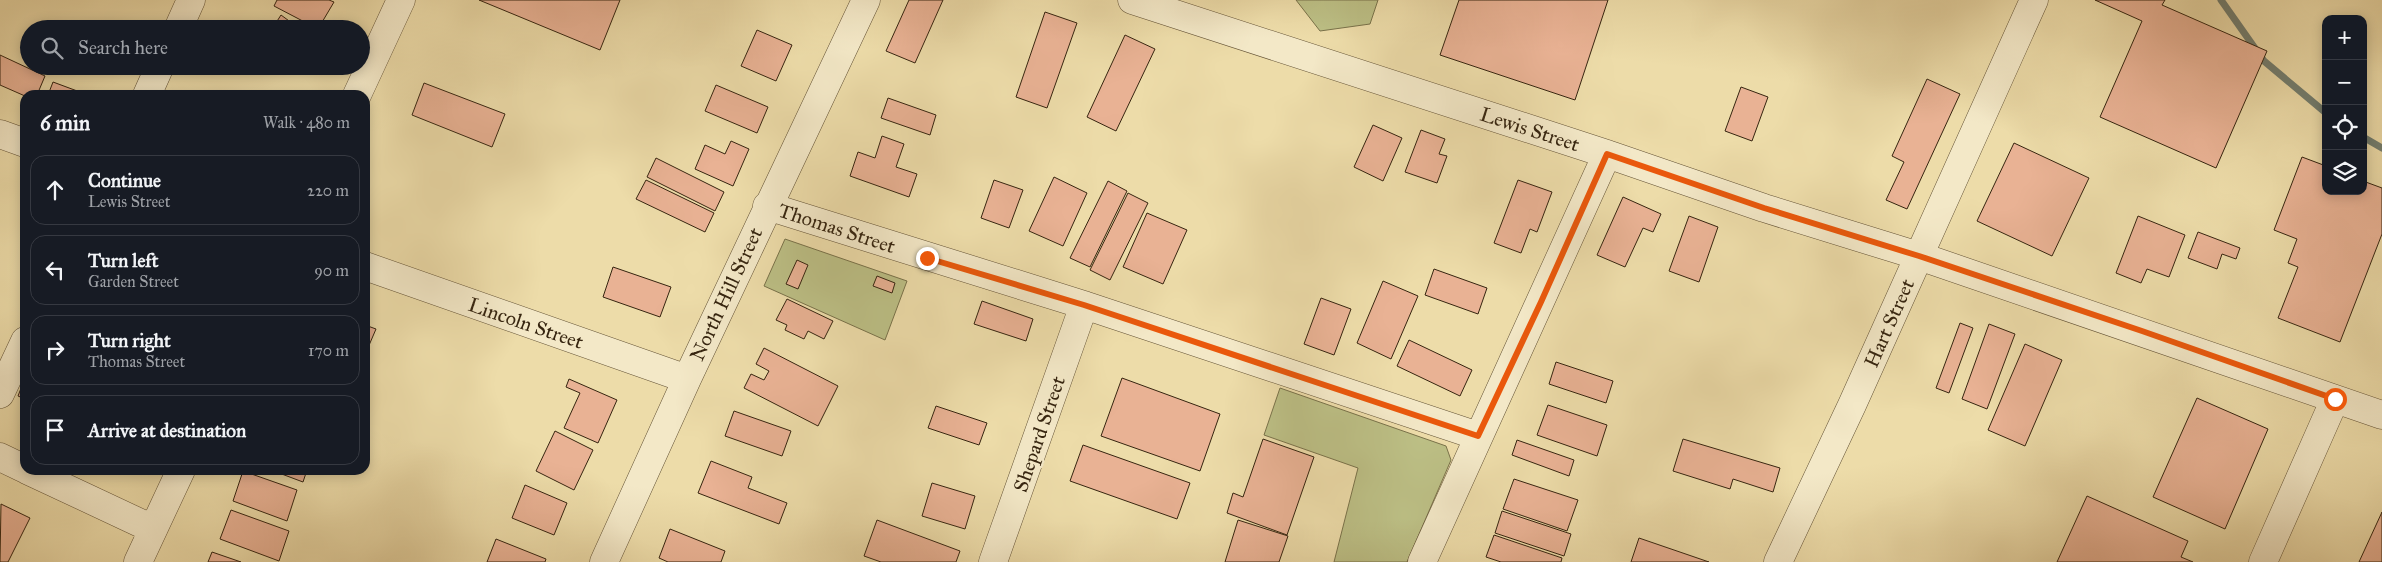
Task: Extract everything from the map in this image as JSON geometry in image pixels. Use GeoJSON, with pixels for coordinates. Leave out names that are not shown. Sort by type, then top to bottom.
{"type":"FeatureCollection","features":[{"type":"Feature","properties":{"kind":"street"},"geometry":{"type":"LineString","coordinates":[[182,20],[191,0]]}},
{"type":"Feature","properties":{"kind":"street"},"geometry":{"type":"LineString","coordinates":[[370,67],[401,0]]}},
{"type":"Feature","properties":{"kind":"street","name":"North Hill Street"},"geometry":{"type":"LineString","coordinates":[[604,562],[767,206],[866,0]]}},
{"type":"Feature","properties":{"kind":"street","name":"Lewis Street"},"geometry":{"type":"LineString","coordinates":[[1132,0],[1607,154],[1764,208],[1919,256],[2382,415]]}},
{"type":"Feature","properties":{"kind":"street","name":"Hart Street"},"geometry":{"type":"LineString","coordinates":[[1778,562],[1852,405],[2034,0]]}},
{"type":"Feature","properties":{"kind":"street"},"geometry":{"type":"LineString","coordinates":[[149,90],[156,75]]}},
{"type":"Feature","properties":{"kind":"street"},"geometry":{"type":"LineString","coordinates":[[359,90],[366,75]]}},
{"type":"Feature","properties":{"kind":"street"},"geometry":{"type":"LineString","coordinates":[[0,134],[20,142]]}},
{"type":"Feature","properties":{"kind":"street"},"geometry":{"type":"LineString","coordinates":[[1422,562],[1607,154]]}},
{"type":"Feature","properties":{"kind":"street","name":"Thomas Street"},"geometry":{"type":"LineString","coordinates":[[767,206],[1084,305],[1478,436]]}},
{"type":"Feature","properties":{"kind":"street","name":"Lincoln Street"},"geometry":{"type":"LineString","coordinates":[[370,268],[687,379]]}},
{"type":"Feature","properties":{"kind":"street","name":"Shepard Street"},"geometry":{"type":"LineString","coordinates":[[993,562],[1084,305]]}},
{"type":"Feature","properties":{"kind":"street"},"geometry":{"type":"LineString","coordinates":[[0,394],[20,352]]}},
{"type":"Feature","properties":{"kind":"street"},"geometry":{"type":"LineString","coordinates":[[2263,562],[2335,399]]}},
{"type":"Feature","properties":{"kind":"street"},"geometry":{"type":"LineString","coordinates":[[0,457],[20,466]]}},
{"type":"Feature","properties":{"kind":"street"},"geometry":{"type":"LineString","coordinates":[[39,475],[153,529]]}},
{"type":"Feature","properties":{"kind":"street"},"geometry":{"type":"LineString","coordinates":[[138,562],[179,475]]}},
{"type":"Feature","properties":{"kind":"green space"},"geometry":{"type":"Polygon","coordinates":[[[1296,0],[1378,0],[1370,24],[1320,31],[1296,0]]]}},
{"type":"Feature","properties":{"kind":"green space"},"geometry":{"type":"Polygon","coordinates":[[[785,239],[907,281],[885,340],[764,286],[785,239]]]}},
{"type":"Feature","properties":{"kind":"green space"},"geometry":{"type":"Polygon","coordinates":[[[1280,388],[1446,446],[1451,460],[1407,562],[1334,562],[1358,468],[1264,435],[1280,388]]]}},
{"type":"Feature","properties":{"kind":"building"},"geometry":{"type":"Polygon","coordinates":[[[277,0],[329,0],[334,2],[323,20],[301,20],[274,6],[277,0]]]}},
{"type":"Feature","properties":{"kind":"building"},"geometry":{"type":"Polygon","coordinates":[[[479,0],[620,0],[600,50],[479,0]]]}},
{"type":"Feature","properties":{"kind":"building"},"geometry":{"type":"Polygon","coordinates":[[[909,0],[943,0],[915,63],[886,51],[909,0]]]}},
{"type":"Feature","properties":{"kind":"building"},"geometry":{"type":"Polygon","coordinates":[[[1459,0],[1608,0],[1575,100],[1440,55],[1459,0]]]}},
{"type":"Feature","properties":{"kind":"building"},"geometry":{"type":"Polygon","coordinates":[[[2095,0],[2165,0],[2162,5],[2267,51],[2216,168],[2100,117],[2142,21],[2095,0]]]}},
{"type":"Feature","properties":{"kind":"building"},"geometry":{"type":"Polygon","coordinates":[[[1045,12],[1077,23],[1047,108],[1016,97],[1045,12]]]}},
{"type":"Feature","properties":{"kind":"building"},"geometry":{"type":"Polygon","coordinates":[[[281,15],[288,20],[278,20],[281,15]]]}},
{"type":"Feature","properties":{"kind":"building"},"geometry":{"type":"Polygon","coordinates":[[[757,30],[792,45],[776,81],[741,66],[757,30]]]}},
{"type":"Feature","properties":{"kind":"building"},"geometry":{"type":"Polygon","coordinates":[[[1125,35],[1155,49],[1116,131],[1087,117],[1125,35]]]}},
{"type":"Feature","properties":{"kind":"building"},"geometry":{"type":"Polygon","coordinates":[[[0,55],[20,64],[20,75],[45,76],[39,90],[20,90],[20,94],[0,85],[0,55]]]}},
{"type":"Feature","properties":{"kind":"building"},"geometry":{"type":"Polygon","coordinates":[[[1927,79],[1960,94],[1907,209],[1886,200],[1904,162],[1892,156],[1927,79]]]}},
{"type":"Feature","properties":{"kind":"building"},"geometry":{"type":"Polygon","coordinates":[[[53,82],[75,90],[50,90],[53,82]]]}},
{"type":"Feature","properties":{"kind":"building"},"geometry":{"type":"Polygon","coordinates":[[[424,83],[505,114],[492,147],[412,115],[424,83]]]}},
{"type":"Feature","properties":{"kind":"building"},"geometry":{"type":"Polygon","coordinates":[[[716,85],[768,107],[757,133],[705,111],[716,85]]]}},
{"type":"Feature","properties":{"kind":"building"},"geometry":{"type":"Polygon","coordinates":[[[1741,87],[1768,97],[1752,141],[1725,131],[1741,87]]]}},
{"type":"Feature","properties":{"kind":"building"},"geometry":{"type":"Polygon","coordinates":[[[888,98],[936,115],[930,135],[881,118],[888,98]]]}},
{"type":"Feature","properties":{"kind":"building"},"geometry":{"type":"Polygon","coordinates":[[[1373,125],[1402,138],[1383,181],[1354,167],[1373,125]]]}},
{"type":"Feature","properties":{"kind":"building"},"geometry":{"type":"Polygon","coordinates":[[[1421,130],[1445,139],[1439,154],[1447,156],[1437,183],[1405,172],[1421,130]]]}},
{"type":"Feature","properties":{"kind":"building"},"geometry":{"type":"Polygon","coordinates":[[[882,136],[904,144],[896,167],[917,174],[909,197],[850,176],[858,152],[875,158],[882,136]]]}},
{"type":"Feature","properties":{"kind":"building"},"geometry":{"type":"Polygon","coordinates":[[[731,141],[749,149],[733,186],[695,169],[705,145],[725,154],[731,141]]]}},
{"type":"Feature","properties":{"kind":"building"},"geometry":{"type":"Polygon","coordinates":[[[2014,143],[2089,178],[2052,256],[1977,221],[2014,143]]]}},
{"type":"Feature","properties":{"kind":"building"},"geometry":{"type":"Polygon","coordinates":[[[2302,157],[2322,164],[2322,195],[2367,195],[2367,182],[2382,188],[2382,234],[2340,342],[2278,318],[2298,267],[2288,263],[2297,239],[2274,230],[2302,157]]]}},
{"type":"Feature","properties":{"kind":"building"},"geometry":{"type":"Polygon","coordinates":[[[656,158],[724,192],[715,211],[647,177],[656,158]]]}},
{"type":"Feature","properties":{"kind":"building"},"geometry":{"type":"Polygon","coordinates":[[[1054,177],[1087,193],[1063,246],[1029,231],[1054,177]]]}},
{"type":"Feature","properties":{"kind":"building"},"geometry":{"type":"Polygon","coordinates":[[[646,180],[714,213],[705,232],[636,199],[646,180]]]}},
{"type":"Feature","properties":{"kind":"building"},"geometry":{"type":"Polygon","coordinates":[[[994,180],[1023,190],[1009,228],[981,218],[994,180]]]}},
{"type":"Feature","properties":{"kind":"building"},"geometry":{"type":"Polygon","coordinates":[[[1518,180],[1552,192],[1537,232],[1530,229],[1521,253],[1494,243],[1518,180]]]}},
{"type":"Feature","properties":{"kind":"building"},"geometry":{"type":"Polygon","coordinates":[[[1108,181],[1127,191],[1090,267],[1070,258],[1108,181]]]}},
{"type":"Feature","properties":{"kind":"building"},"geometry":{"type":"Polygon","coordinates":[[[1128,193],[1148,203],[1110,280],[1090,270],[1128,193]]]}},
{"type":"Feature","properties":{"kind":"building"},"geometry":{"type":"Polygon","coordinates":[[[1623,197],[1661,214],[1653,232],[1643,228],[1625,267],[1597,255],[1623,197]]]}},
{"type":"Feature","properties":{"kind":"building"},"geometry":{"type":"Polygon","coordinates":[[[1147,213],[1187,230],[1163,284],[1123,267],[1147,213]]]}},
{"type":"Feature","properties":{"kind":"building"},"geometry":{"type":"Polygon","coordinates":[[[1689,216],[1718,227],[1699,282],[1669,271],[1689,216]]]}},
{"type":"Feature","properties":{"kind":"building"},"geometry":{"type":"Polygon","coordinates":[[[2138,216],[2185,235],[2169,277],[2147,269],[2141,283],[2116,273],[2138,216]]]}},
{"type":"Feature","properties":{"kind":"building"},"geometry":{"type":"Polygon","coordinates":[[[2198,232],[2240,248],[2236,259],[2222,254],[2217,269],[2188,258],[2198,232]]]}},
{"type":"Feature","properties":{"kind":"building"},"geometry":{"type":"Polygon","coordinates":[[[797,260],[808,265],[798,289],[786,284],[797,260]]]}},
{"type":"Feature","properties":{"kind":"building"},"geometry":{"type":"Polygon","coordinates":[[[613,267],[671,287],[660,317],[603,297],[613,267]]]}},
{"type":"Feature","properties":{"kind":"building"},"geometry":{"type":"Polygon","coordinates":[[[1434,269],[1487,288],[1478,314],[1425,295],[1434,269]]]}},
{"type":"Feature","properties":{"kind":"building"},"geometry":{"type":"Polygon","coordinates":[[[877,276],[895,283],[892,293],[873,286],[877,276]]]}},
{"type":"Feature","properties":{"kind":"building"},"geometry":{"type":"Polygon","coordinates":[[[1383,281],[1418,296],[1391,359],[1357,343],[1383,281]]]}},
{"type":"Feature","properties":{"kind":"building"},"geometry":{"type":"Polygon","coordinates":[[[1321,298],[1351,309],[1334,355],[1304,344],[1321,298]]]}},
{"type":"Feature","properties":{"kind":"building"},"geometry":{"type":"Polygon","coordinates":[[[787,299],[833,321],[824,339],[808,331],[804,339],[785,330],[787,325],[776,320],[787,299]]]}},
{"type":"Feature","properties":{"kind":"building"},"geometry":{"type":"Polygon","coordinates":[[[982,301],[1033,319],[1026,341],[974,324],[982,301]]]}},
{"type":"Feature","properties":{"kind":"building"},"geometry":{"type":"Polygon","coordinates":[[[1960,323],[1973,328],[1949,393],[1936,388],[1960,323]]]}},
{"type":"Feature","properties":{"kind":"building"},"geometry":{"type":"Polygon","coordinates":[[[1989,324],[2015,334],[1987,409],[1962,399],[1989,324]]]}},
{"type":"Feature","properties":{"kind":"building"},"geometry":{"type":"Polygon","coordinates":[[[370,327],[376,329],[370,343],[370,327]]]}},
{"type":"Feature","properties":{"kind":"building"},"geometry":{"type":"Polygon","coordinates":[[[1409,340],[1472,370],[1460,396],[1397,366],[1409,340]]]}},
{"type":"Feature","properties":{"kind":"building"},"geometry":{"type":"Polygon","coordinates":[[[2025,344],[2062,360],[2025,446],[1988,430],[2025,344]]]}},
{"type":"Feature","properties":{"kind":"building"},"geometry":{"type":"Polygon","coordinates":[[[764,348],[838,386],[818,426],[744,388],[751,374],[764,380],[769,371],[756,364],[764,348]]]}},
{"type":"Feature","properties":{"kind":"building"},"geometry":{"type":"Polygon","coordinates":[[[1556,362],[1613,381],[1606,403],[1549,384],[1556,362]]]}},
{"type":"Feature","properties":{"kind":"building"},"geometry":{"type":"Polygon","coordinates":[[[1122,378],[1220,414],[1200,471],[1101,436],[1122,378]]]}},
{"type":"Feature","properties":{"kind":"building"},"geometry":{"type":"Polygon","coordinates":[[[569,379],[617,400],[598,443],[564,428],[580,393],[566,387],[569,379]]]}},
{"type":"Feature","properties":{"kind":"building"},"geometry":{"type":"Polygon","coordinates":[[[2197,398],[2268,429],[2225,529],[2153,497],[2197,398]]]}},
{"type":"Feature","properties":{"kind":"building"},"geometry":{"type":"Polygon","coordinates":[[[1548,405],[1607,425],[1597,456],[1537,435],[1548,405]]]}},
{"type":"Feature","properties":{"kind":"building"},"geometry":{"type":"Polygon","coordinates":[[[936,406],[987,423],[979,445],[928,428],[936,406]]]}},
{"type":"Feature","properties":{"kind":"building"},"geometry":{"type":"Polygon","coordinates":[[[734,411],[791,431],[782,456],[725,436],[734,411]]]}},
{"type":"Feature","properties":{"kind":"building"},"geometry":{"type":"Polygon","coordinates":[[[555,431],[593,450],[574,490],[536,471],[555,431]]]}},
{"type":"Feature","properties":{"kind":"building"},"geometry":{"type":"Polygon","coordinates":[[[1263,439],[1314,457],[1287,535],[1227,513],[1233,493],[1243,497],[1263,439]]]}},
{"type":"Feature","properties":{"kind":"building"},"geometry":{"type":"Polygon","coordinates":[[[1683,439],[1780,468],[1773,492],[1733,479],[1730,489],[1673,471],[1683,439]]]}},
{"type":"Feature","properties":{"kind":"building"},"geometry":{"type":"Polygon","coordinates":[[[1517,440],[1574,460],[1569,476],[1512,455],[1517,440]]]}},
{"type":"Feature","properties":{"kind":"building"},"geometry":{"type":"Polygon","coordinates":[[[1083,445],[1190,483],[1177,519],[1070,481],[1083,445]]]}},
{"type":"Feature","properties":{"kind":"building"},"geometry":{"type":"Polygon","coordinates":[[[711,461],[752,477],[748,488],[787,503],[779,524],[698,493],[711,461]]]}},
{"type":"Feature","properties":{"kind":"building"},"geometry":{"type":"Polygon","coordinates":[[[242,475],[254,475],[297,490],[287,521],[233,501],[242,475]]]}},
{"type":"Feature","properties":{"kind":"building"},"geometry":{"type":"Polygon","coordinates":[[[284,475],[305,475],[303,482],[284,475]]]}},
{"type":"Feature","properties":{"kind":"building"},"geometry":{"type":"Polygon","coordinates":[[[1514,479],[1578,500],[1567,531],[1503,509],[1514,479]]]}},
{"type":"Feature","properties":{"kind":"building"},"geometry":{"type":"Polygon","coordinates":[[[932,483],[975,496],[965,529],[922,516],[932,483]]]}},
{"type":"Feature","properties":{"kind":"building"},"geometry":{"type":"Polygon","coordinates":[[[525,485],[567,503],[554,535],[512,518],[525,485]]]}},
{"type":"Feature","properties":{"kind":"building"},"geometry":{"type":"Polygon","coordinates":[[[2087,496],[2188,541],[2181,557],[2193,562],[2057,562],[2087,496]]]}},
{"type":"Feature","properties":{"kind":"building"},"geometry":{"type":"Polygon","coordinates":[[[1,504],[30,518],[8,562],[0,562],[1,504]]]}},
{"type":"Feature","properties":{"kind":"building"},"geometry":{"type":"Polygon","coordinates":[[[231,510],[289,531],[279,561],[220,539],[231,510]]]}},
{"type":"Feature","properties":{"kind":"building"},"geometry":{"type":"Polygon","coordinates":[[[1502,511],[1571,534],[1564,556],[1495,533],[1502,511]]]}},
{"type":"Feature","properties":{"kind":"building"},"geometry":{"type":"Polygon","coordinates":[[[2382,512],[2382,562],[2359,562],[2382,512]]]}},
{"type":"Feature","properties":{"kind":"building"},"geometry":{"type":"Polygon","coordinates":[[[877,520],[960,551],[956,562],[881,562],[864,556],[877,520]]]}},
{"type":"Feature","properties":{"kind":"building"},"geometry":{"type":"Polygon","coordinates":[[[1238,520],[1288,536],[1279,562],[1225,562],[1238,520]]]}},
{"type":"Feature","properties":{"kind":"building"},"geometry":{"type":"Polygon","coordinates":[[[670,529],[725,551],[721,562],[668,562],[659,558],[670,529]]]}},
{"type":"Feature","properties":{"kind":"building"},"geometry":{"type":"Polygon","coordinates":[[[1494,535],[1562,558],[1561,562],[1501,562],[1486,557],[1494,535]]]}},
{"type":"Feature","properties":{"kind":"building"},"geometry":{"type":"Polygon","coordinates":[[[1639,538],[1709,562],[1631,562],[1639,538]]]}},
{"type":"Feature","properties":{"kind":"building"},"geometry":{"type":"Polygon","coordinates":[[[496,539],[546,559],[545,562],[487,562],[496,539]]]}},
{"type":"Feature","properties":{"kind":"building"},"geometry":{"type":"Polygon","coordinates":[[[212,552],[241,562],[208,562],[212,552]]]}},
{"type":"Feature","properties":{"kind":"waterway"},"geometry":{"type":"LineString","coordinates":[[2221,0],[2264,61],[2322,110]]}},
{"type":"Feature","properties":{"kind":"waterway"},"geometry":{"type":"LineString","coordinates":[[2367,139],[2382,148]]}},
{"type":"Feature","properties":{"kind":"route"},"geometry":{"type":"LineString","coordinates":[[927,258],[1084,305],[1478,436],[1541,302],[1607,154],[1764,208],[1919,256],[2142,331],[2335,399]]}}]}
